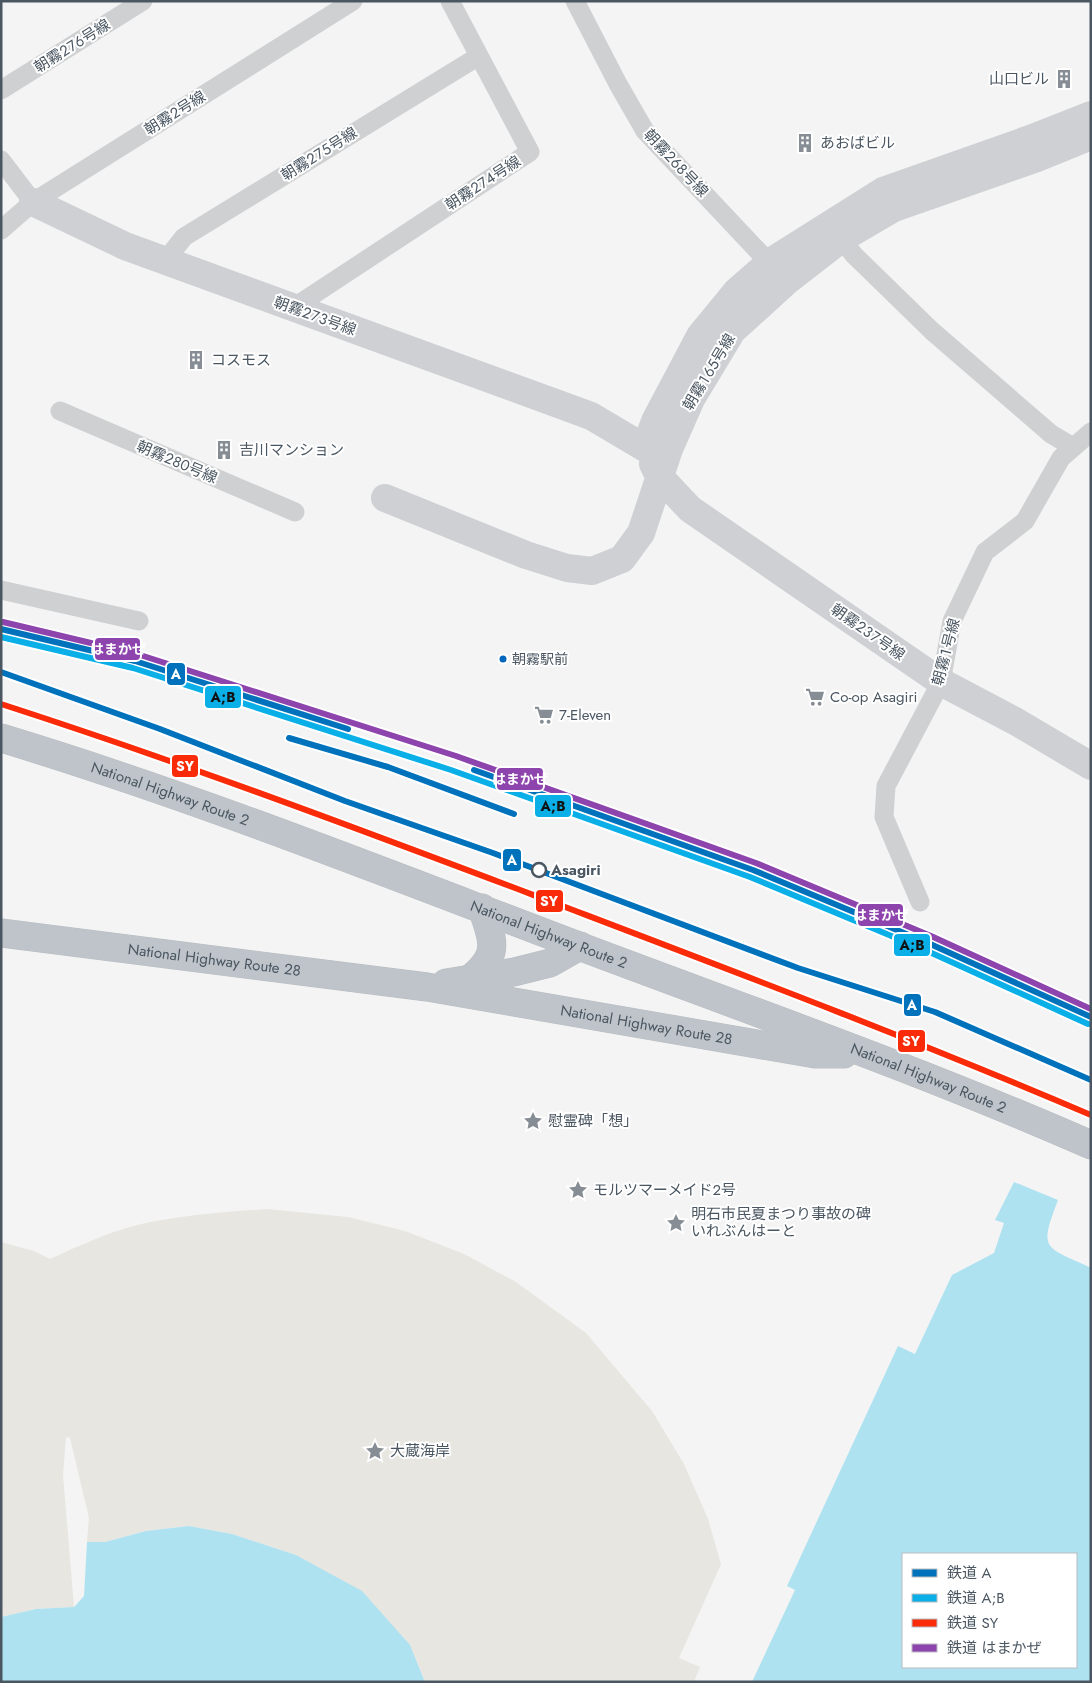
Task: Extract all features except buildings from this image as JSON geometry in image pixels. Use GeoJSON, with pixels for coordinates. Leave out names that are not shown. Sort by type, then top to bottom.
{"type":"FeatureCollection","features":[{"type":"Feature","properties":{"kind":"highway","name":"National Highway Route 2"},"geometry":{"type":"LineString","coordinates":[[1,738],[118,774],[482,908],[1018,1113],[1091,1145]]}},
{"type":"Feature","properties":{"kind":"highway"},"geometry":{"type":"LineString","coordinates":[[470,980],[484,967],[492,951],[490,931],[482,908]]}},
{"type":"Feature","properties":{"kind":"highway","name":"National Highway Route 28"},"geometry":{"type":"LineString","coordinates":[[1,933],[427,987],[815,1054],[868,1055]]}},
{"type":"Feature","properties":{"kind":"highway","name":"National Highway Route 28"},"geometry":{"type":"LineString","coordinates":[[427,987],[514,972],[550,963],[580,946]]}},
{"type":"Feature","properties":{"kind":"street","name":"朝霧２７６号線"},"geometry":{"type":"LineString","coordinates":[[1,90],[143,1]]}},
{"type":"Feature","properties":{"kind":"street","name":"朝霧２号線"},"geometry":{"type":"LineString","coordinates":[[1,230],[33,202],[353,1]]}},
{"type":"Feature","properties":{"kind":"street","name":"朝霧２７４号線"},"geometry":{"type":"LineString","coordinates":[[293,308],[530,152],[450,1]]}},
{"type":"Feature","properties":{"kind":"street","name":"朝霧２６８号線"},"geometry":{"type":"LineString","coordinates":[[575,1],[645,131],[778,272]]}},
{"type":"Feature","properties":{"kind":"street","name":"朝霧２７５号線"},"geometry":{"type":"LineString","coordinates":[[165,261],[184,237],[479,56]]}},
{"type":"Feature","properties":{"kind":"street","name":"朝霧１６５号線"},"geometry":{"type":"LineString","coordinates":[[645,448],[655,422],[700,336],[737,292],[778,272],[835,231],[884,191],[1030,139],[1091,115]]}},
{"type":"Feature","properties":{"kind":"street","name":"朝霧１６５号線"},"geometry":{"type":"LineString","coordinates":[[835,231],[894,208],[1037,158],[1091,136]]}},
{"type":"Feature","properties":{"kind":"street","name":"朝霧２７３号線"},"geometry":{"type":"LineString","coordinates":[[1,160],[33,202],[125,246],[591,416],[645,448]]}},
{"type":"Feature","properties":{"kind":"street"},"geometry":{"type":"LineString","coordinates":[[835,231],[854,255],[932,331],[1051,434],[1073,447]]}},
{"type":"Feature","properties":{"kind":"street","name":"朝霧１６５号線"},"geometry":{"type":"LineString","coordinates":[[385,498],[526,555],[566,568],[592,571],[622,559],[641,533],[659,476],[691,399],[732,331],[778,272]]}},
{"type":"Feature","properties":{"kind":"street","name":"朝霧２８０号線"},"geometry":{"type":"LineString","coordinates":[[60,411],[295,512]]}},
{"type":"Feature","properties":{"kind":"street","name":"朝霧１号線"},"geometry":{"type":"LineString","coordinates":[[920,902],[884,817],[886,786],[941,682],[952,621],[985,552],[1025,521],[1061,458],[1091,432]]}},
{"type":"Feature","properties":{"kind":"street","name":"朝霧２３７号線"},"geometry":{"type":"LineString","coordinates":[[645,448],[659,476],[690,509],[941,682],[1015,721],[1091,766]]}},
{"type":"Feature","properties":{"kind":"street"},"geometry":{"type":"LineString","coordinates":[[1,590],[139,621]]}},
{"type":"Feature","properties":{"kind":"sand","name":"大蔵海岸"},"geometry":{"type":"Polygon","coordinates":[[[267,1209],[348,1217],[405,1231],[464,1254],[516,1282],[586,1333],[652,1411],[684,1464],[708,1519],[721,1564],[679,1658],[700,1667],[694,1682],[425,1682],[410,1645],[296,1555],[232,1534],[189,1526],[146,1531],[105,1542],[87,1542],[89,1518],[70,1438],[66,1437],[63,1475],[74,1607],[36,1609],[1,1617],[1,1242],[34,1251],[50,1259],[104,1236],[137,1225],[185,1216],[267,1209]]]}},
{"type":"Feature","properties":{"kind":"water"},"geometry":{"type":"Polygon","coordinates":[[[1014,1182],[1058,1200],[1048,1229],[1050,1245],[1055,1251],[1091,1268],[1091,1682],[752,1682],[795,1590],[787,1586],[898,1346],[915,1354],[952,1275],[994,1253],[1004,1223],[995,1220],[1014,1182]]]}},
{"type":"Feature","properties":{"kind":"water"},"geometry":{"type":"Polygon","coordinates":[[[189,1526],[232,1534],[296,1555],[362,1591],[410,1645],[425,1682],[1,1682],[1,1617],[36,1609],[74,1607],[84,1596],[87,1542],[105,1542],[146,1531],[189,1526]]]}},
{"type":"Feature","properties":{"kind":"rail line","name":"はまかぜ"},"geometry":{"type":"LineString","coordinates":[[3,622],[137,654],[456,756],[756,863],[931,936],[1091,1009]]}},
{"type":"Feature","properties":{"kind":"rail line","name":"A"},"geometry":{"type":"LineString","coordinates":[[1,629],[135,661],[348,729]]}},
{"type":"Feature","properties":{"kind":"rail line","name":"A;B"},"geometry":{"type":"LineString","coordinates":[[1,637],[133,668],[451,770],[750,877],[925,950],[1088,1024]]}},
{"type":"Feature","properties":{"kind":"rail line","name":"A"},"geometry":{"type":"LineString","coordinates":[[1,672],[160,729],[345,801],[493,853],[798,968],[935,1012],[1091,1080]]}},
{"type":"Feature","properties":{"kind":"rail line","name":"SY"},"geometry":{"type":"LineString","coordinates":[[1,704],[209,775],[552,902],[890,1032],[1091,1115]]}},
{"type":"Feature","properties":{"kind":"rail line","name":"A"},"geometry":{"type":"LineString","coordinates":[[289,738],[388,767],[514,814]]}},
{"type":"Feature","properties":{"kind":"rail line","name":"A"},"geometry":{"type":"LineString","coordinates":[[474,770],[753,870],[928,943],[1091,1017]]}},
{"type":"Feature","properties":{"kind":"place","name":"山口ビル"},"geometry":{"type":"Point","coordinates":[1064,79]}},
{"type":"Feature","properties":{"kind":"place","name":"あおばビル"},"geometry":{"type":"Point","coordinates":[805,143]}},
{"type":"Feature","properties":{"kind":"place","name":"コスモス"},"geometry":{"type":"Point","coordinates":[196,360]}},
{"type":"Feature","properties":{"kind":"place","name":"吉川マンション"},"geometry":{"type":"Point","coordinates":[224,450]}},
{"type":"Feature","properties":{"kind":"place","name":"朝霧駅前"},"geometry":{"type":"Point","coordinates":[503,659]}},
{"type":"Feature","properties":{"kind":"place","name":"Co-op Asagiri"},"geometry":{"type":"Point","coordinates":[815,697]}},
{"type":"Feature","properties":{"kind":"place","name":"7-Eleven"},"geometry":{"type":"Point","coordinates":[544,715]}},
{"type":"Feature","properties":{"kind":"place","name":"Asagiri"},"geometry":{"type":"Point","coordinates":[539,870]}},
{"type":"Feature","properties":{"kind":"place","name":"慰霊碑「想」"},"geometry":{"type":"Point","coordinates":[533,1121]}},
{"type":"Feature","properties":{"kind":"place","name":"モルツマーメイド2号"},"geometry":{"type":"Point","coordinates":[578,1190]}},
{"type":"Feature","properties":{"kind":"place","name":"明石市民夏まつり事故の碑 いれぶんはーと"},"geometry":{"type":"Point","coordinates":[676,1223]}},
{"type":"Feature","properties":{"kind":"place","name":"大蔵海岸"},"geometry":{"type":"Point","coordinates":[375,1451]}}]}
